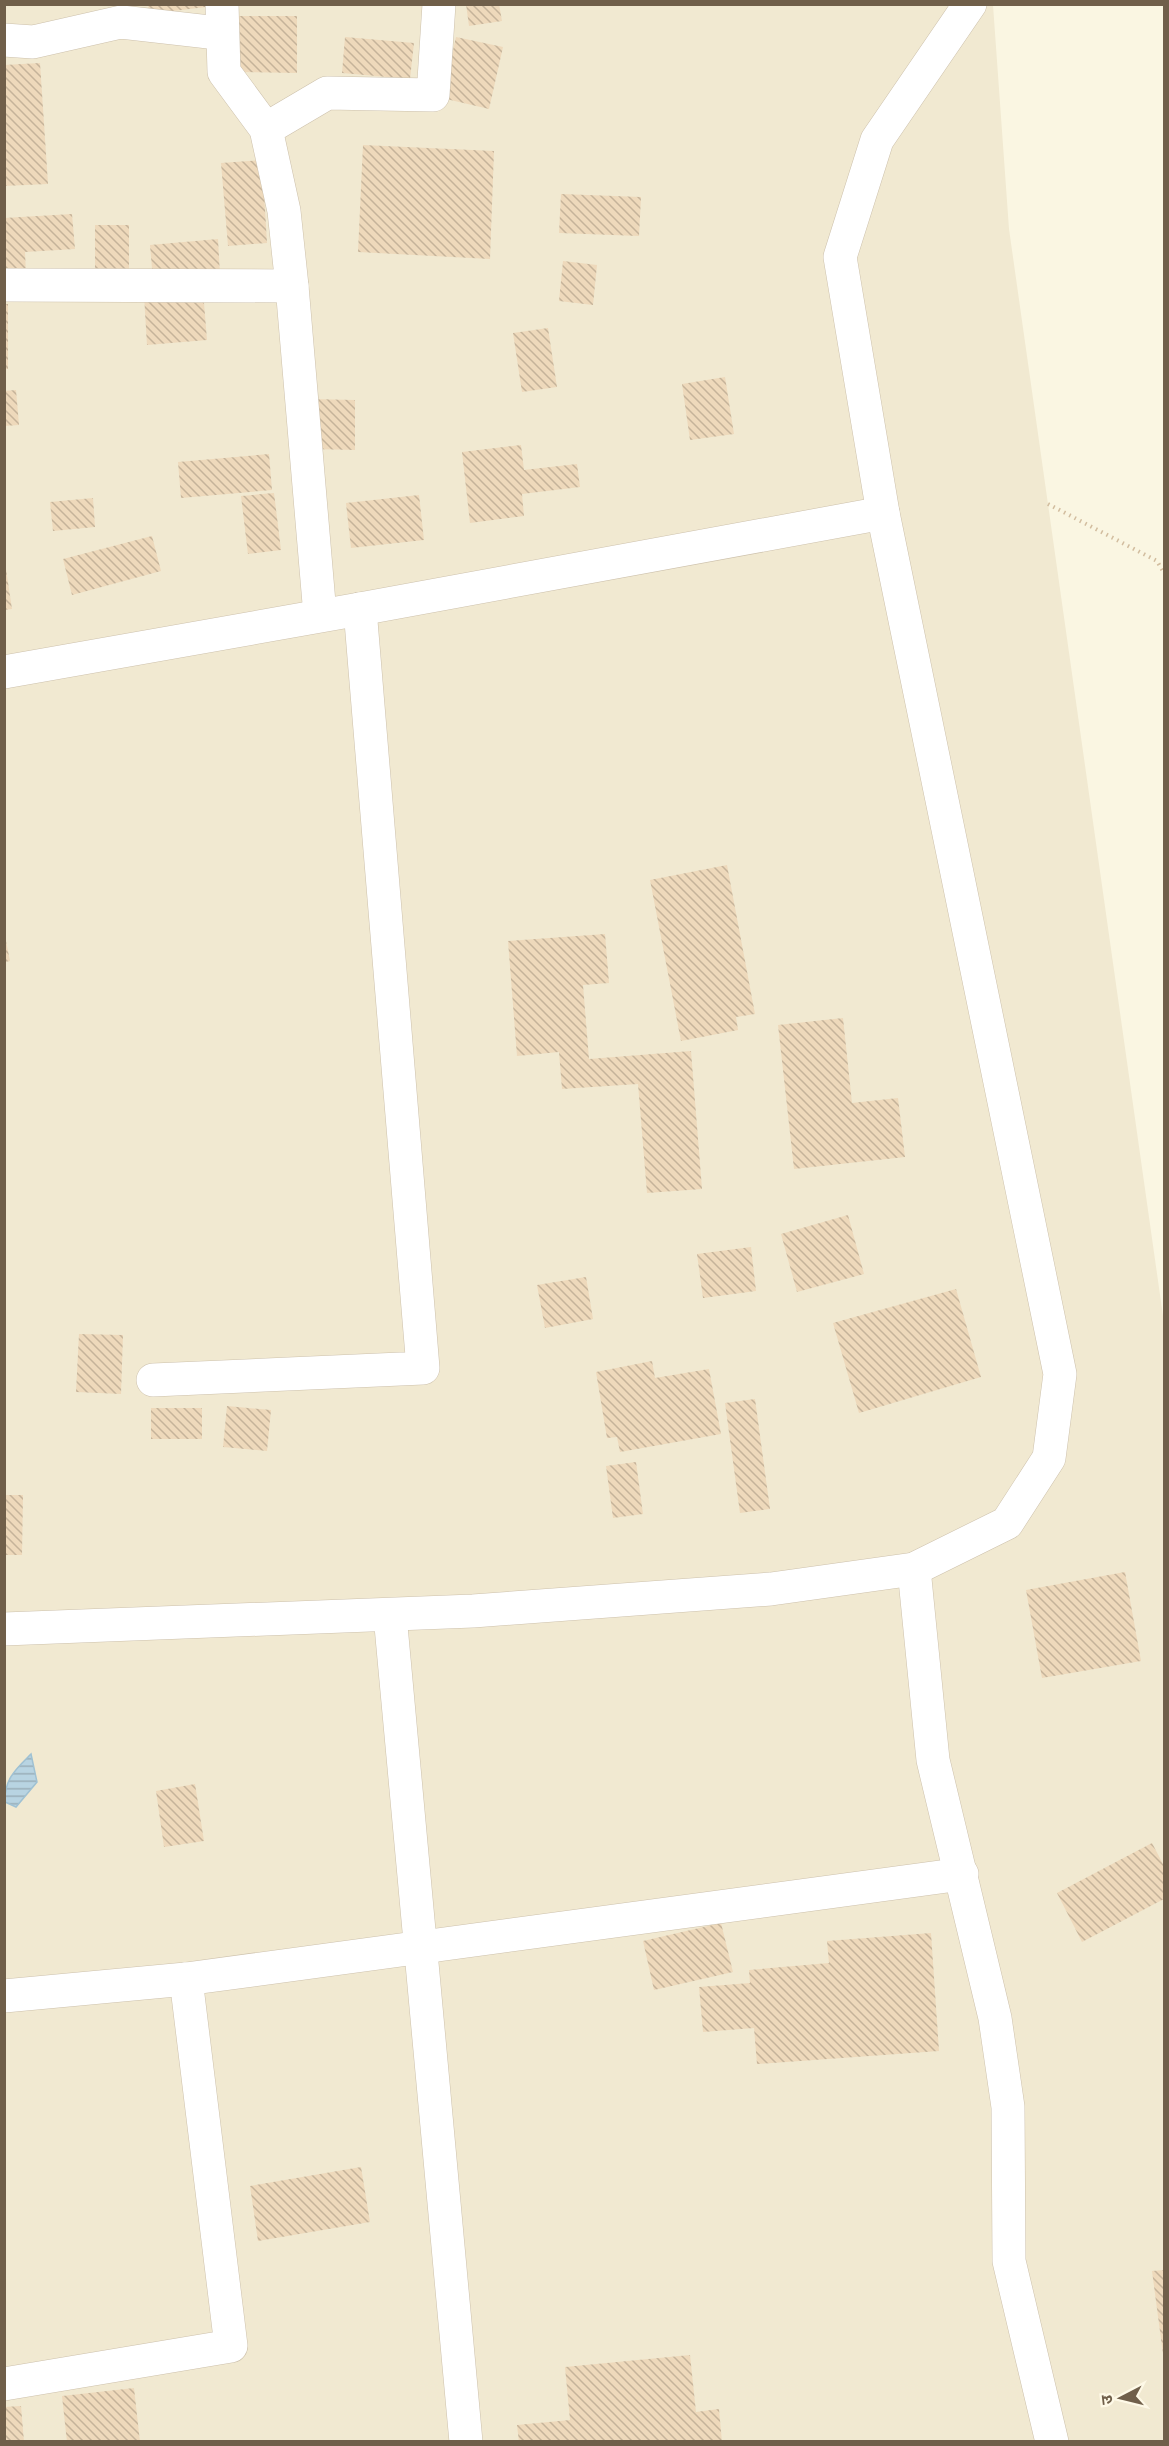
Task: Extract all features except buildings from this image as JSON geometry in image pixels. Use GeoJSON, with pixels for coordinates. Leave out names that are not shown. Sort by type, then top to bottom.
{"type":"FeatureCollection","features":[{"type":"Feature","properties":{"kind":"street"},"geometry":{"type":"LineString","coordinates":[[266,129],[327,93],[433,95],[439,4]]}},
{"type":"Feature","properties":{"kind":"street"},"geometry":{"type":"LineString","coordinates":[[4,1629],[473,1611],[771,1589],[914,1569],[1007,1523],[1049,1458],[1060,1374],[883,513],[840,257],[877,140],[970,4]]}},
{"type":"Feature","properties":{"kind":"street"},"geometry":{"type":"LineString","coordinates":[[4,40],[33,42],[121,22],[215,18],[224,72],[266,129],[284,211],[321,615]]}},
{"type":"Feature","properties":{"kind":"street"},"geometry":{"type":"LineString","coordinates":[[4,285],[292,286]]}},
{"type":"Feature","properties":{"kind":"street"},"geometry":{"type":"LineString","coordinates":[[8,675],[321,615],[883,513]]}},
{"type":"Feature","properties":{"kind":"street"},"geometry":{"type":"LineString","coordinates":[[153,1380],[423,1368],[360,609]]}},
{"type":"Feature","properties":{"kind":"street"},"geometry":{"type":"LineString","coordinates":[[914,1569],[933,1760],[995,2018],[1008,2107],[1009,2261],[1052,2442]]}},
{"type":"Feature","properties":{"kind":"street"},"geometry":{"type":"LineString","coordinates":[[390,1615],[466,2442]]}},
{"type":"Feature","properties":{"kind":"street"},"geometry":{"type":"LineString","coordinates":[[4,1996],[186,1979],[962,1875]]}},
{"type":"Feature","properties":{"kind":"street"},"geometry":{"type":"LineString","coordinates":[[4,2384],[231,2346],[186,1979]]}},
{"type":"Feature","properties":{"kind":"path"},"geometry":{"type":"LineString","coordinates":[[1048,504],[1157,561],[1164,573]]}},
{"type":"Feature","properties":{"kind":"shaded area"},"geometry":{"type":"Polygon","coordinates":[[[5,5],[993,5],[1009,229],[1164,1323],[1164,2441],[5,2442],[5,5]]]}},
{"type":"Feature","properties":{"kind":"water"},"geometry":{"type":"Polygon","coordinates":[[[31,1754],[37,1782],[16,1807],[5,1802],[5,1794],[16,1770],[31,1754]]]}}]}
